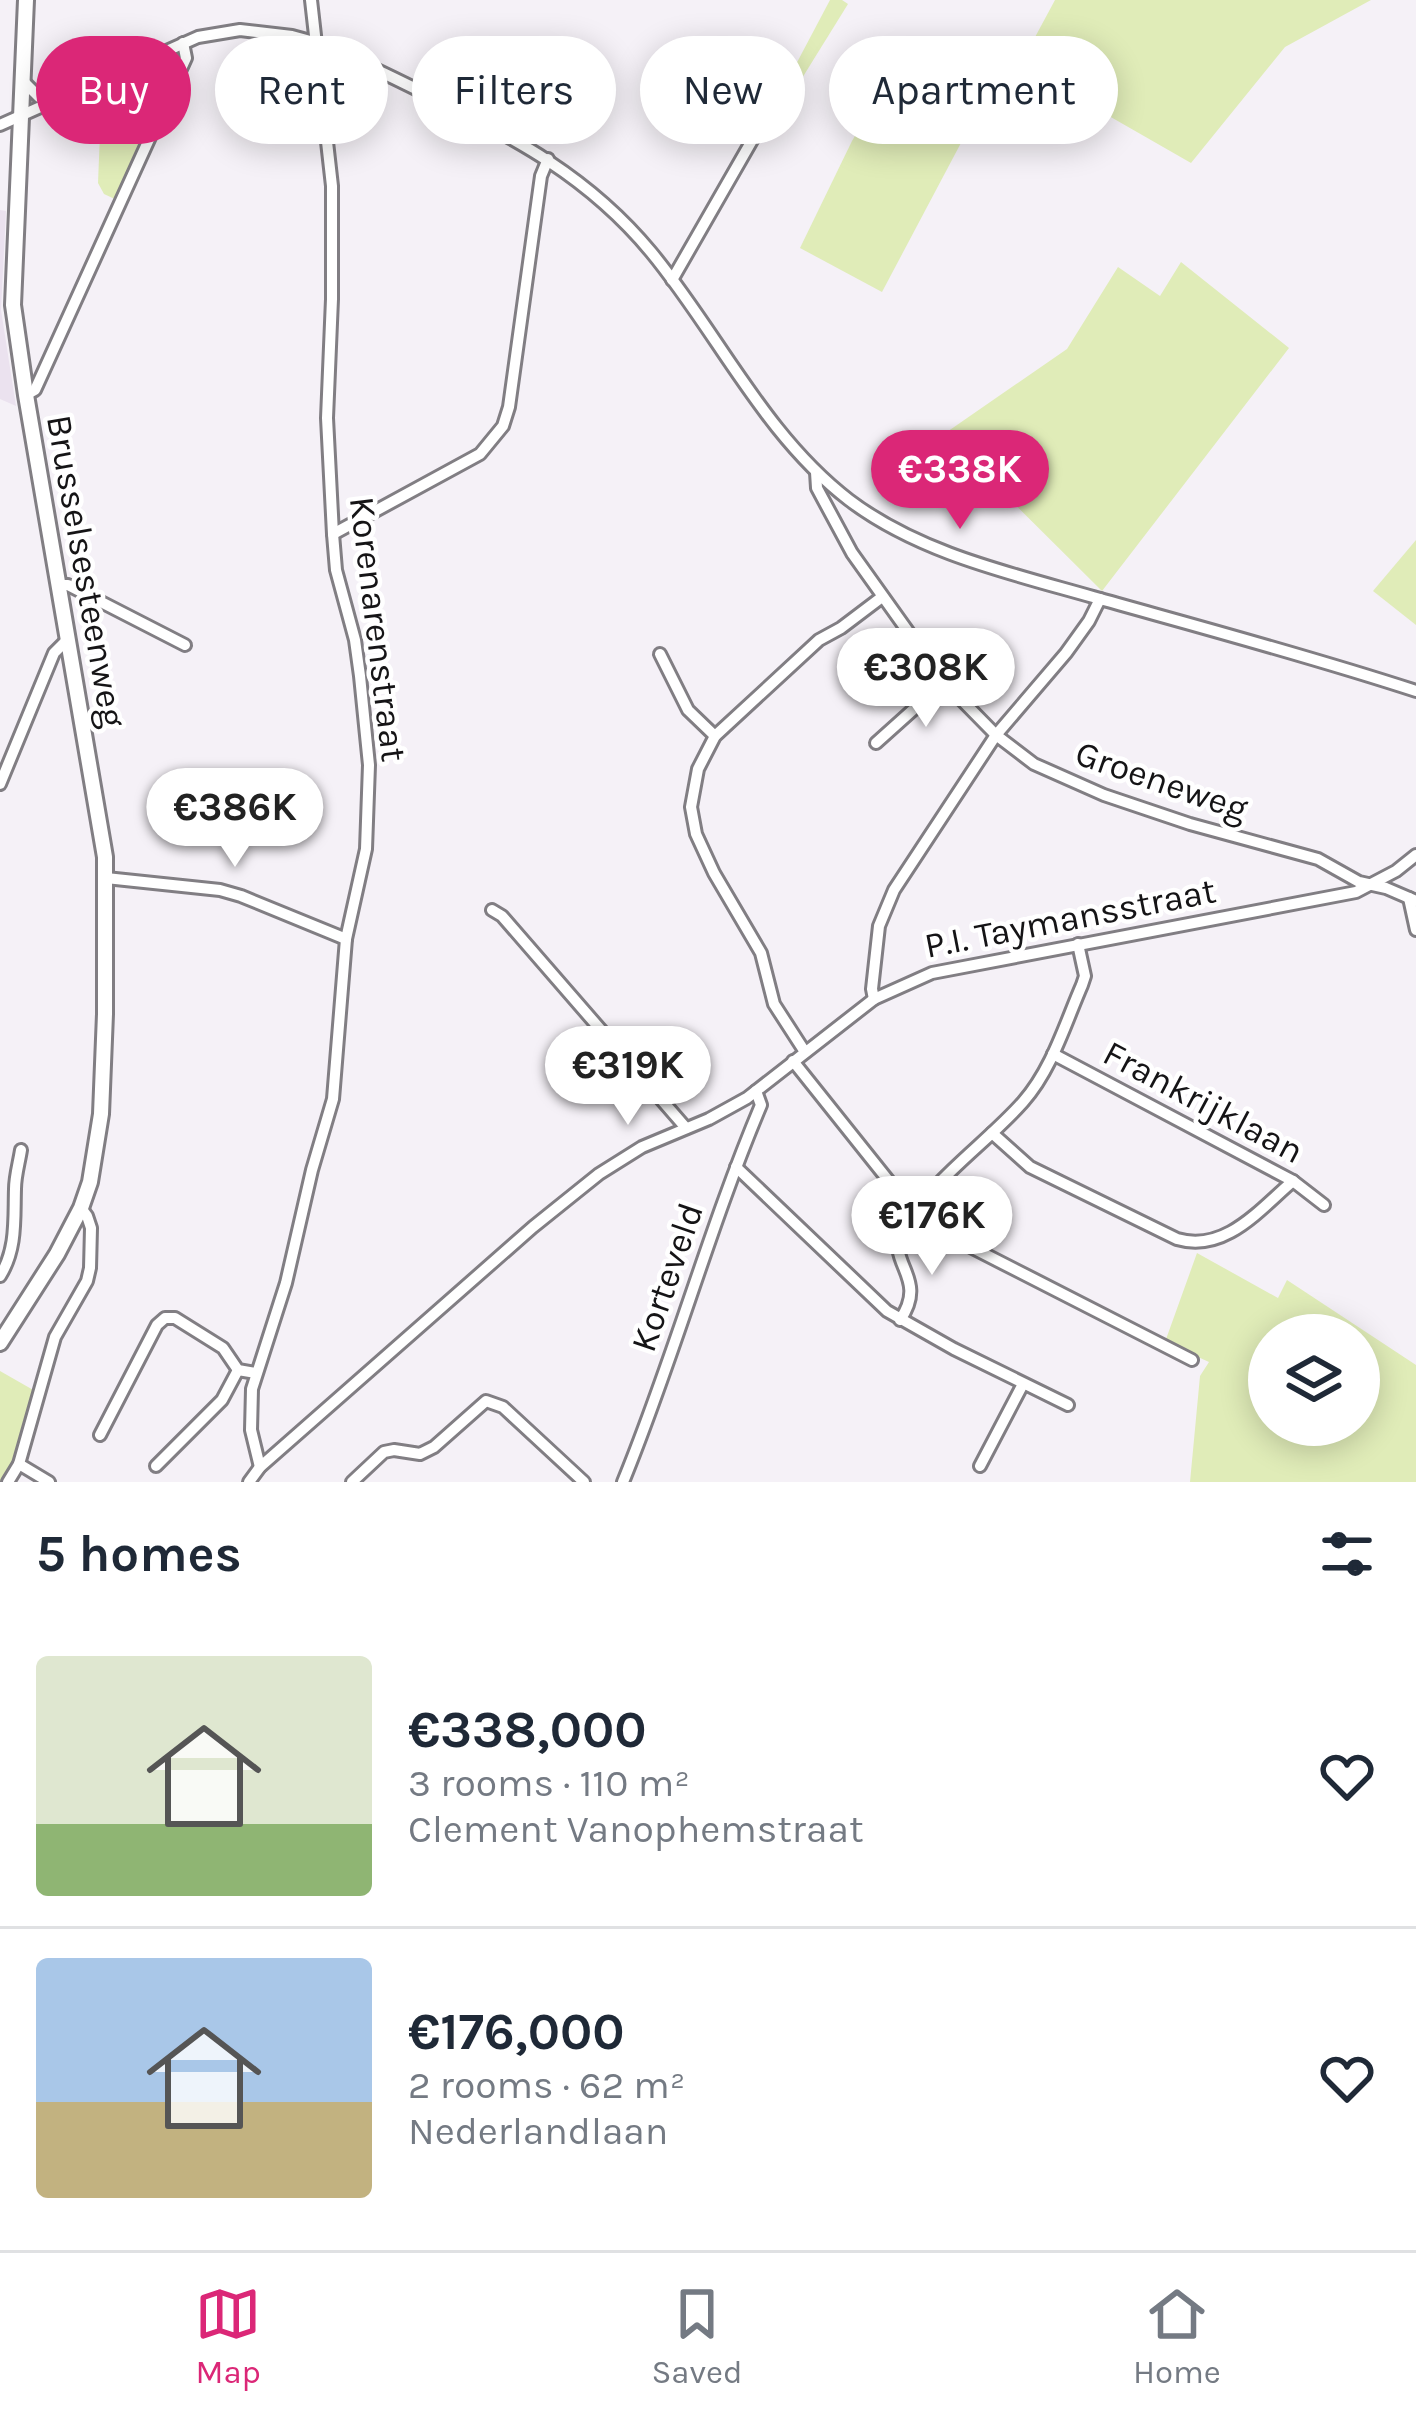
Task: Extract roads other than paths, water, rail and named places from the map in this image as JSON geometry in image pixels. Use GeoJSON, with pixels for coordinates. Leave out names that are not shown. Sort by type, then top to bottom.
{"type":"FeatureCollection","features":[{"type":"Feature","properties":{"kind":"main road","name":"Brusselsesteenweg"},"geometry":{"type":"LineString","coordinates":[[0,1343],[81,1208],[95,1160],[101,1114],[106,878],[16,335],[13,288],[26,0]]}},
{"type":"Feature","properties":{"kind":"street","name":"Korenarenstraat"},"geometry":{"type":"LineString","coordinates":[[311,0],[314,36]]}},
{"type":"Feature","properties":{"kind":"street"},"geometry":{"type":"LineString","coordinates":[[191,41],[240,30],[292,36]]}},
{"type":"Feature","properties":{"kind":"street"},"geometry":{"type":"LineString","coordinates":[[388,77],[548,159],[617,215],[672,280],[752,394],[816,472],[890,528],[937,549],[1416,691]]}},
{"type":"Feature","properties":{"kind":"street"},"geometry":{"type":"LineString","coordinates":[[22,80],[36,94]]}},
{"type":"Feature","properties":{"kind":"street"},"geometry":{"type":"LineString","coordinates":[[0,125],[36,108]]}},
{"type":"Feature","properties":{"kind":"street"},"geometry":{"type":"LineString","coordinates":[[26,395],[34,390],[147,144]]}},
{"type":"Feature","properties":{"kind":"street","name":"Korenarenstraat"},"geometry":{"type":"LineString","coordinates":[[260,1467],[250,1412],[256,1373],[286,1283],[333,1100],[346,939],[366,849],[369,765],[361,676],[336,571],[333,534],[328,418],[332,186],[327,144]]}},
{"type":"Feature","properties":{"kind":"street"},"geometry":{"type":"LineString","coordinates":[[672,280],[749,144]]}},
{"type":"Feature","properties":{"kind":"street"},"geometry":{"type":"LineString","coordinates":[[333,534],[486,447],[503,426],[548,159]]}},
{"type":"Feature","properties":{"kind":"street","name":"Groeneweg"},"geometry":{"type":"LineString","coordinates":[[816,472],[817,488],[852,553],[944,682],[996,735],[1046,771],[1104,795],[1253,843],[1296,851],[1359,882],[1412,900]]}},
{"type":"Feature","properties":{"kind":"street"},"geometry":{"type":"LineString","coordinates":[[59,585],[68,585],[185,645]]}},
{"type":"Feature","properties":{"kind":"street"},"geometry":{"type":"LineString","coordinates":[[805,1052],[774,1004],[761,953],[696,834],[692,807],[698,770],[715,736],[819,640],[882,597]]}},
{"type":"Feature","properties":{"kind":"street"},"geometry":{"type":"LineString","coordinates":[[874,999],[879,926],[894,890],[996,735],[1066,653],[1100,599]]}},
{"type":"Feature","properties":{"kind":"street"},"geometry":{"type":"LineString","coordinates":[[0,784],[51,662],[68,638]]}},
{"type":"Feature","properties":{"kind":"street"},"geometry":{"type":"LineString","coordinates":[[660,654],[688,710],[715,736]]}},
{"type":"Feature","properties":{"kind":"street"},"geometry":{"type":"LineString","coordinates":[[51,662],[71,655]]}},
{"type":"Feature","properties":{"kind":"street"},"geometry":{"type":"LineString","coordinates":[[876,743],[944,682]]}},
{"type":"Feature","properties":{"kind":"street","name":"P.I. Taymansstraat"},"geometry":{"type":"LineString","coordinates":[[249,1482],[260,1467],[599,1174],[642,1147],[710,1119],[756,1091],[874,999],[932,973],[1356,892],[1416,855]]}},
{"type":"Feature","properties":{"kind":"street"},"geometry":{"type":"LineString","coordinates":[[106,878],[220,890],[346,939]]}},
{"type":"Feature","properties":{"kind":"street"},"geometry":{"type":"LineString","coordinates":[[1412,900],[1416,930]]}},
{"type":"Feature","properties":{"kind":"street"},"geometry":{"type":"LineString","coordinates":[[492,910],[686,1128]]}},
{"type":"Feature","properties":{"kind":"street"},"geometry":{"type":"LineString","coordinates":[[900,1320],[912,1289],[898,1248],[899,1237],[917,1211],[1025,1100],[1052,1054],[1084,976],[1078,944]]}},
{"type":"Feature","properties":{"kind":"street","name":"Frankrijklaan"},"geometry":{"type":"LineString","coordinates":[[1052,1054],[1293,1181],[1324,1205]]}},
{"type":"Feature","properties":{"kind":"street"},"geometry":{"type":"LineString","coordinates":[[793,1061],[917,1211],[959,1241],[1192,1360]]}},
{"type":"Feature","properties":{"kind":"street","name":"Korteveld"},"geometry":{"type":"LineString","coordinates":[[623,1482],[761,1105],[756,1091]]}},
{"type":"Feature","properties":{"kind":"street"},"geometry":{"type":"LineString","coordinates":[[992,1133],[1030,1167],[1192,1243],[1208,1243],[1237,1229],[1293,1181]]}},
{"type":"Feature","properties":{"kind":"street"},"geometry":{"type":"LineString","coordinates":[[0,1276],[10,1255],[21,1150]]}},
{"type":"Feature","properties":{"kind":"street"},"geometry":{"type":"LineString","coordinates":[[736,1167],[887,1311],[1068,1405]]}},
{"type":"Feature","properties":{"kind":"street"},"geometry":{"type":"LineString","coordinates":[[8,1482],[19,1464],[55,1337],[90,1268],[91,1228],[81,1208]]}},
{"type":"Feature","properties":{"kind":"street"},"geometry":{"type":"LineString","coordinates":[[100,1435],[165,1318],[175,1318],[223,1348],[238,1370]]}},
{"type":"Feature","properties":{"kind":"street"},"geometry":{"type":"LineString","coordinates":[[238,1370],[256,1373]]}},
{"type":"Feature","properties":{"kind":"street"},"geometry":{"type":"LineString","coordinates":[[156,1466],[225,1396],[238,1370]]}},
{"type":"Feature","properties":{"kind":"street"},"geometry":{"type":"LineString","coordinates":[[980,1466],[1023,1384]]}},
{"type":"Feature","properties":{"kind":"street"},"geometry":{"type":"LineString","coordinates":[[352,1482],[384,1453],[420,1454],[434,1448],[486,1401],[503,1407],[584,1482]]}},
{"type":"Feature","properties":{"kind":"street"},"geometry":{"type":"LineString","coordinates":[[19,1464],[49,1482]]}}]}
